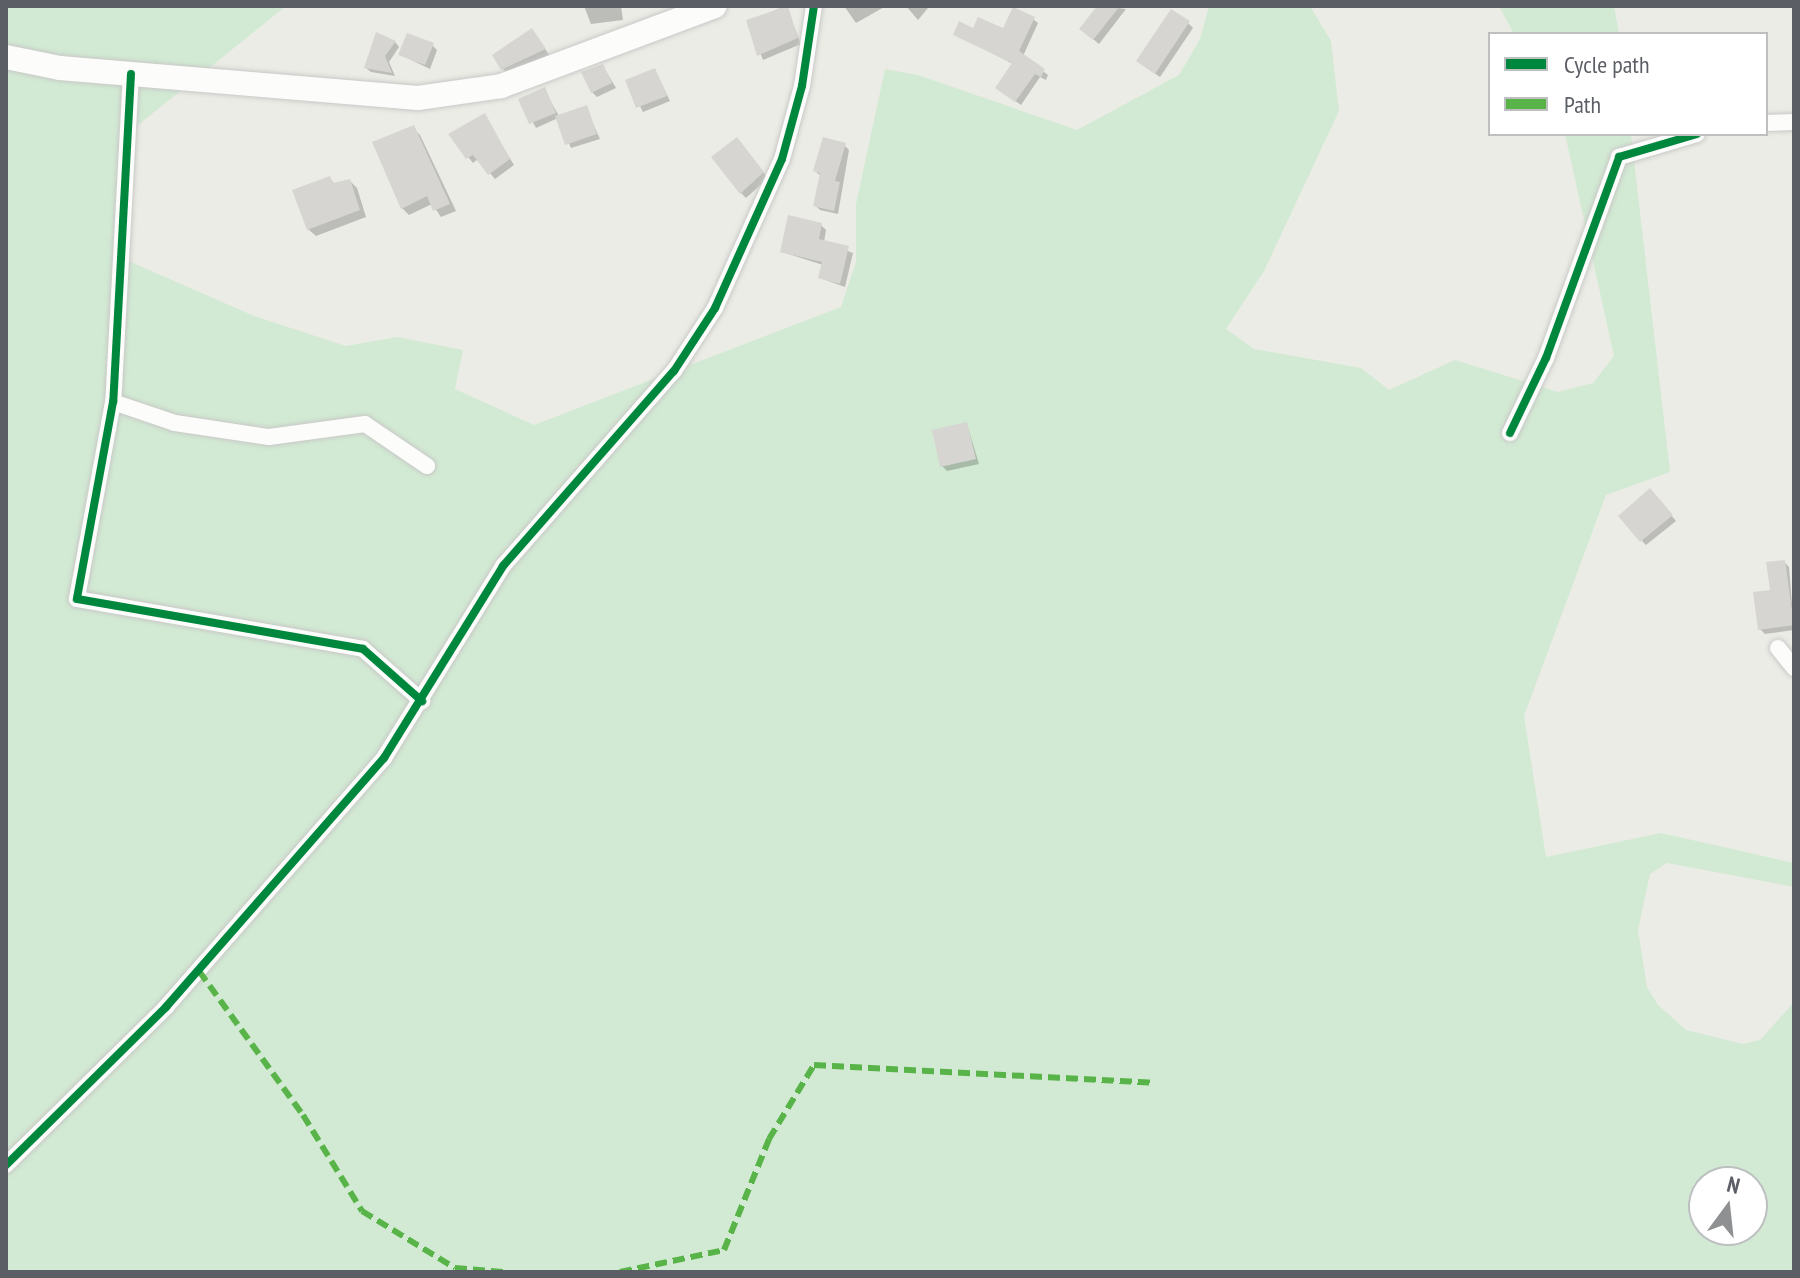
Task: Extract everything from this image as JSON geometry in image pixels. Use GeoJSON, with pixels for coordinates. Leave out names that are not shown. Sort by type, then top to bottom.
{"type":"FeatureCollection","features":[{"type":"Feature","properties":{"kind":"street"},"geometry":{"type":"LineString","coordinates":[[6,57],[131,74],[368,96],[467,94],[556,68],[715,6]]}},
{"type":"Feature","properties":{"kind":"street"},"geometry":{"type":"LineString","coordinates":[[6,1165],[191,980],[384,758],[503,566],[674,371],[715,308],[782,159],[802,86],[814,6]]}},
{"type":"Feature","properties":{"kind":"street"},"geometry":{"type":"LineString","coordinates":[[131,74],[113,402],[77,599],[363,649],[422,701]]}},
{"type":"Feature","properties":{"kind":"street"},"geometry":{"type":"LineString","coordinates":[[1768,123],[1794,122]]}},
{"type":"Feature","properties":{"kind":"street"},"geometry":{"type":"LineString","coordinates":[[1510,433],[1546,358],[1619,157],[1690,136]]}},
{"type":"Feature","properties":{"kind":"street"},"geometry":{"type":"LineString","coordinates":[[113,402],[175,423],[269,437],[365,424],[427,466]]}},
{"type":"Feature","properties":{"kind":"street"},"geometry":{"type":"LineString","coordinates":[[1778,648],[1794,668]]}},
{"type":"Feature","properties":{"kind":"green space"},"geometry":{"type":"Polygon","coordinates":[[[6,6],[286,6],[122,138],[124,259],[254,316],[346,346],[397,337],[463,350],[455,389],[534,425],[841,307],[856,262],[856,204],[885,69],[918,75],[1077,130],[1179,75],[1200,39],[1209,6],[1310,6],[1331,41],[1339,111],[1264,271],[1226,329],[1254,349],[1361,368],[1389,390],[1455,360],[1558,392],[1593,383],[1614,356],[1565,136],[1631,136],[1670,472],[1606,495],[1524,716],[1546,857],[1661,833],[1794,863],[1794,887],[1667,863],[1650,874],[1638,930],[1647,987],[1658,1005],[1686,1030],[1743,1044],[1760,1040],[1794,1002],[1794,1272],[6,1272],[6,6]]]}},
{"type":"Feature","properties":{"kind":"green space"},"geometry":{"type":"Polygon","coordinates":[[[1499,6],[1614,6],[1619,32],[1513,32],[1499,6]]]}},
{"type":"Feature","properties":{"kind":"building"},"geometry":{"type":"Polygon","coordinates":[[[788,6],[798,38],[757,56],[746,20],[788,6]]]}},
{"type":"Feature","properties":{"kind":"building"},"geometry":{"type":"Polygon","coordinates":[[[1097,6],[1120,6],[1093,40],[1079,29],[1097,6]]]}},
{"type":"Feature","properties":{"kind":"building"},"geometry":{"type":"Polygon","coordinates":[[[1013,7],[1035,17],[1019,51],[1045,69],[1041,77],[1035,74],[1015,102],[995,88],[1012,63],[953,35],[959,21],[973,28],[978,17],[1003,28],[1013,7]]]}},
{"type":"Feature","properties":{"kind":"building"},"geometry":{"type":"Polygon","coordinates":[[[1171,9],[1190,21],[1155,74],[1136,61],[1171,9]]]}},
{"type":"Feature","properties":{"kind":"building"},"geometry":{"type":"Polygon","coordinates":[[[532,28],[546,49],[501,70],[492,55],[532,28]]]}},
{"type":"Feature","properties":{"kind":"building"},"geometry":{"type":"Polygon","coordinates":[[[376,32],[396,41],[385,56],[392,73],[364,68],[376,32]]]}},
{"type":"Feature","properties":{"kind":"building"},"geometry":{"type":"Polygon","coordinates":[[[407,33],[434,43],[425,65],[398,55],[407,33]]]}},
{"type":"Feature","properties":{"kind":"building"},"geometry":{"type":"Polygon","coordinates":[[[603,64],[612,83],[591,93],[581,72],[603,64]]]}},
{"type":"Feature","properties":{"kind":"building"},"geometry":{"type":"Polygon","coordinates":[[[655,68],[667,96],[636,108],[625,80],[655,68]]]}},
{"type":"Feature","properties":{"kind":"building"},"geometry":{"type":"Polygon","coordinates":[[[545,87],[556,113],[529,124],[518,99],[545,87]]]}},
{"type":"Feature","properties":{"kind":"building"},"geometry":{"type":"Polygon","coordinates":[[[587,105],[597,134],[565,145],[555,116],[587,105]]]}},
{"type":"Feature","properties":{"kind":"building"},"geometry":{"type":"Polygon","coordinates":[[[485,113],[510,159],[488,175],[473,155],[466,159],[448,134],[485,113]]]}},
{"type":"Feature","properties":{"kind":"building"},"geometry":{"type":"Polygon","coordinates":[[[414,125],[450,204],[433,211],[427,196],[401,209],[372,142],[414,125]]]}},
{"type":"Feature","properties":{"kind":"building"},"geometry":{"type":"Polygon","coordinates":[[[737,137],[764,172],[740,194],[711,157],[737,137]]]}},
{"type":"Feature","properties":{"kind":"building"},"geometry":{"type":"Polygon","coordinates":[[[823,137],[846,143],[835,181],[840,182],[834,211],[813,206],[820,173],[813,171],[823,137]]]}},
{"type":"Feature","properties":{"kind":"building"},"geometry":{"type":"Polygon","coordinates":[[[330,176],[333,183],[350,179],[360,210],[307,230],[292,190],[330,176]]]}},
{"type":"Feature","properties":{"kind":"building"},"geometry":{"type":"Polygon","coordinates":[[[788,215],[822,223],[819,239],[849,246],[840,284],[818,278],[822,262],[780,252],[788,215]]]}},
{"type":"Feature","properties":{"kind":"building"},"geometry":{"type":"Polygon","coordinates":[[[967,422],[976,459],[940,467],[932,430],[967,422]]]}},
{"type":"Feature","properties":{"kind":"building"},"geometry":{"type":"Polygon","coordinates":[[[1650,488],[1673,515],[1640,542],[1618,516],[1650,488]]]}},
{"type":"Feature","properties":{"kind":"building"},"geometry":{"type":"Polygon","coordinates":[[[1785,560],[1794,625],[1758,630],[1753,592],[1770,590],[1766,562],[1785,560]]]}},
{"type":"Feature","properties":{"kind":"marked path"},"geometry":{"type":"LineString","coordinates":[[199,971],[303,1115],[362,1211],[455,1268],[503,1272]]}},
{"type":"Feature","properties":{"kind":"marked path"},"geometry":{"type":"LineString","coordinates":[[620,1272],[724,1250],[769,1139],[814,1065],[1154,1083]]}},
{"type":"Feature","properties":{"kind":"cycle path"},"geometry":{"type":"LineString","coordinates":[[6,1165],[166,1007],[384,758],[503,566],[674,371],[715,308],[782,159],[802,86],[814,6]]}},
{"type":"Feature","properties":{"kind":"cycle path"},"geometry":{"type":"LineString","coordinates":[[131,74],[113,402],[77,599],[363,649],[422,701]]}},
{"type":"Feature","properties":{"kind":"cycle path"},"geometry":{"type":"LineString","coordinates":[[1510,433],[1546,358],[1619,157],[1690,136]]}}]}
